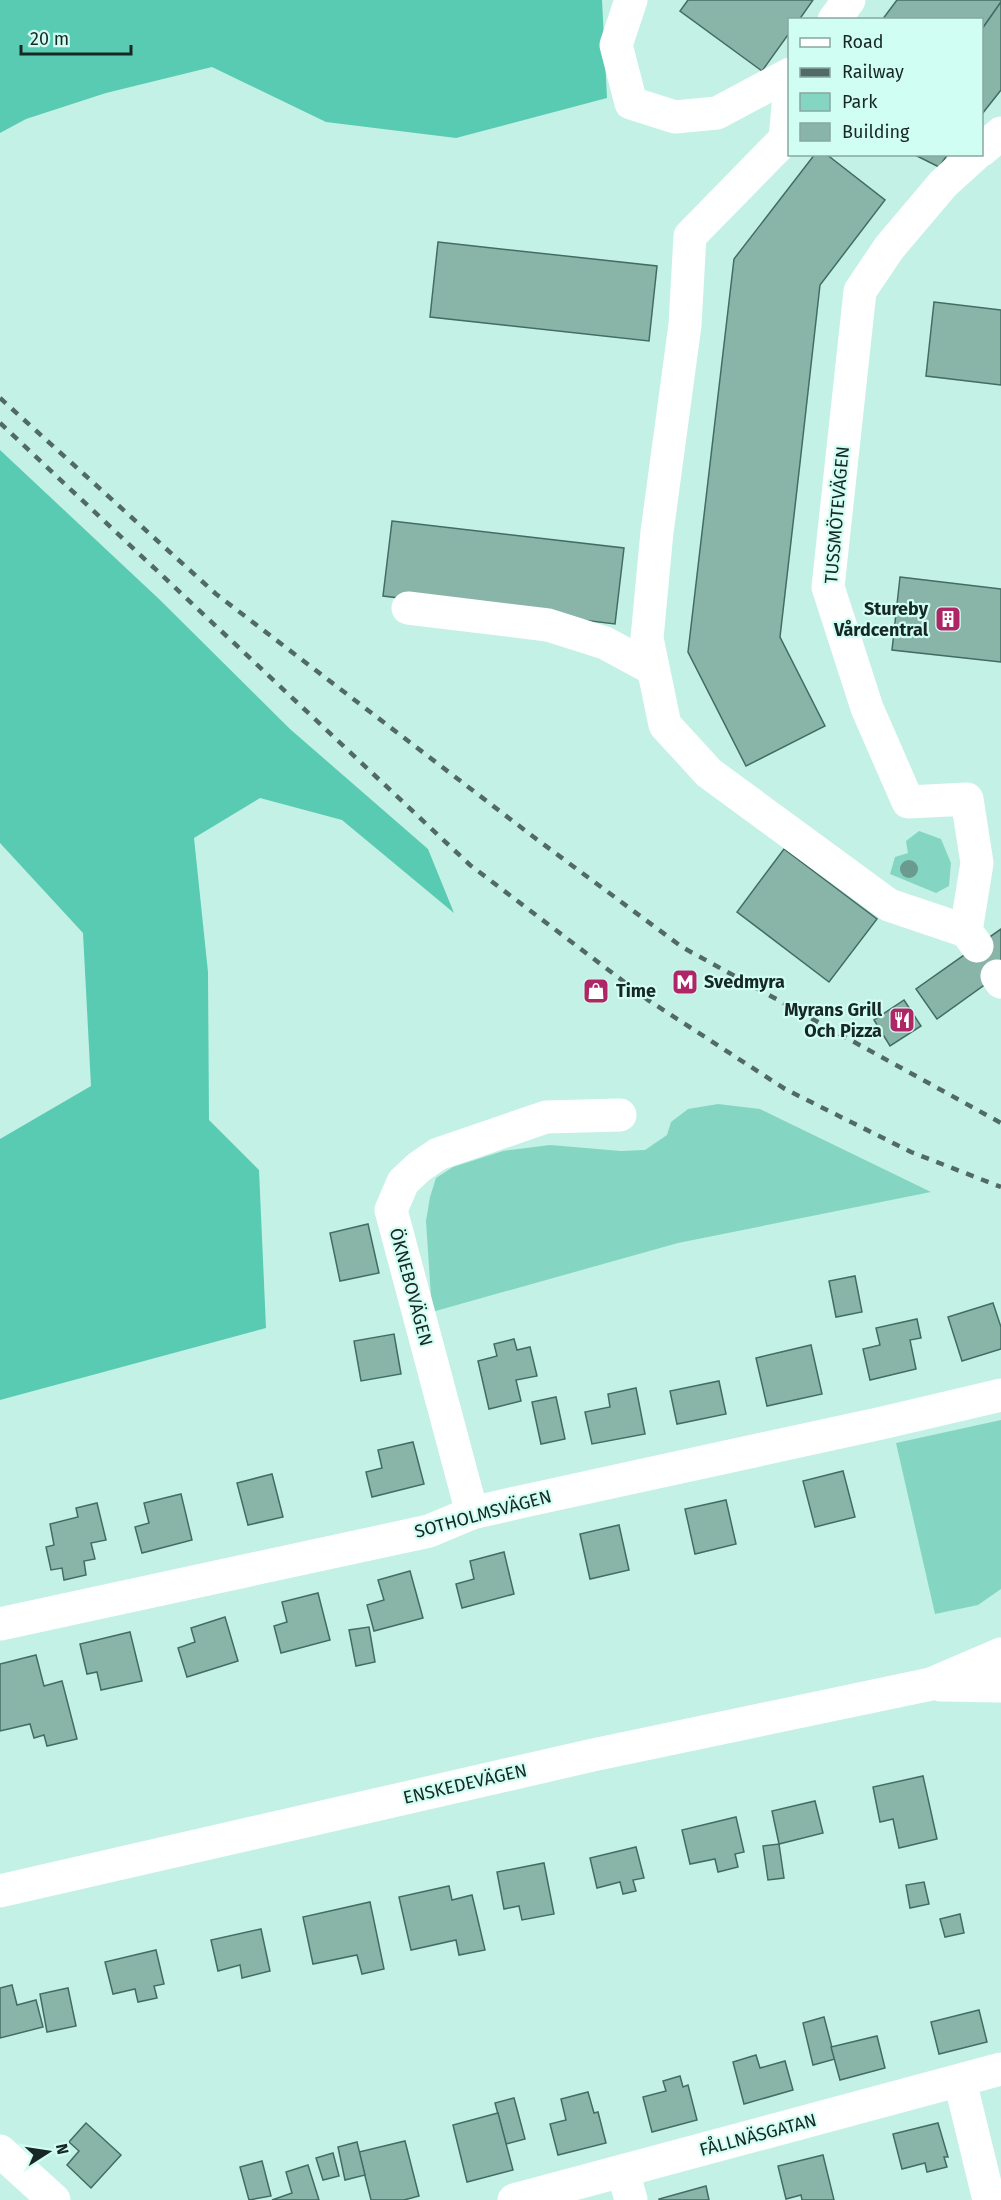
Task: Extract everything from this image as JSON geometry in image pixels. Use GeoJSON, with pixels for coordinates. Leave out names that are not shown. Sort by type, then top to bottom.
{"type":"FeatureCollection","features":[{"type":"Feature","properties":{"kind":"street"},"geometry":{"type":"LineString","coordinates":[[631,0],[616,45],[631,103],[675,117],[717,113],[788,75]]}},
{"type":"Feature","properties":{"kind":"street"},"geometry":{"type":"LineString","coordinates":[[836,18],[849,0]]}},
{"type":"Feature","properties":{"kind":"street"},"geometry":{"type":"LineString","coordinates":[[653,669],[647,638],[649,614],[657,532],[685,325],[690,236],[785,139],[788,98]]}},
{"type":"Feature","properties":{"kind":"street"},"geometry":{"type":"LineString","coordinates":[[983,148],[1001,133]]}},
{"type":"Feature","properties":{"kind":"street","name":"TUSSMÖTEVÄGEN"},"geometry":{"type":"LineString","coordinates":[[653,669],[665,725],[709,772],[889,905],[971,939],[977,863],[967,799],[908,802],[867,708],[828,587],[860,291],[889,248],[943,184],[974,156]]}},
{"type":"Feature","properties":{"kind":"street"},"geometry":{"type":"LineString","coordinates":[[408,608],[548,625],[604,642],[653,669]]}},
{"type":"Feature","properties":{"kind":"street","name":"ÖKNEBOVÄGEN"},"geometry":{"type":"LineString","coordinates":[[472,1513],[391,1210],[403,1182],[418,1167],[438,1154],[546,1117],[620,1115]]}},
{"type":"Feature","properties":{"kind":"street","name":"SOTHOLMSVÄGEN"},"geometry":{"type":"LineString","coordinates":[[0,1624],[429,1531],[472,1513],[1001,1395]]}},
{"type":"Feature","properties":{"kind":"street","name":"ENSKEDEVÄGEN"},"geometry":{"type":"LineString","coordinates":[[0,1891],[593,1755],[931,1684],[1001,1654]]}},
{"type":"Feature","properties":{"kind":"street","name":"ENSKEDEVÄGEN"},"geometry":{"type":"LineString","coordinates":[[931,1684],[1001,1686]]}},
{"type":"Feature","properties":{"kind":"street","name":"FÅLLNÄSGATAN"},"geometry":{"type":"LineString","coordinates":[[514,2200],[627,2186],[1001,2069]]}},
{"type":"Feature","properties":{"kind":"street"},"geometry":{"type":"LineString","coordinates":[[960,2081],[989,2200]]}},
{"type":"Feature","properties":{"kind":"street"},"geometry":{"type":"LineString","coordinates":[[0,2151],[54,2200]]}},
{"type":"Feature","properties":{"kind":"green space"},"geometry":{"type":"Polygon","coordinates":[[[0,0],[602,0],[607,98],[456,138],[326,122],[212,67],[106,93],[26,119],[0,133],[0,0]]]}},
{"type":"Feature","properties":{"kind":"green space"},"geometry":{"type":"Polygon","coordinates":[[[0,450],[159,599],[290,729],[428,849],[454,913],[342,820],[260,798],[194,838],[208,972],[209,1120],[259,1170],[266,1328],[0,1400],[0,1139],[91,1086],[83,933],[0,843],[0,450]]]}},
{"type":"Feature","properties":{"kind":"green space"},"geometry":{"type":"Polygon","coordinates":[[[919,831],[941,839],[951,863],[949,886],[936,893],[890,874],[895,857],[908,853],[906,841],[919,831]]]}},
{"type":"Feature","properties":{"kind":"green space"},"geometry":{"type":"Polygon","coordinates":[[[718,1104],[760,1109],[931,1192],[678,1243],[432,1312],[426,1221],[436,1178],[453,1167],[503,1151],[550,1145],[621,1151],[645,1150],[667,1135],[671,1122],[688,1109],[718,1104]]]}},
{"type":"Feature","properties":{"kind":"green space"},"geometry":{"type":"Polygon","coordinates":[[[1001,1420],[1001,1589],[978,1605],[935,1614],[896,1443],[1001,1420]]]}},
{"type":"Feature","properties":{"kind":"building"},"geometry":{"type":"Polygon","coordinates":[[[688,0],[813,0],[800,18],[788,18],[788,35],[762,71],[680,11],[688,0]]]}},
{"type":"Feature","properties":{"kind":"building"},"geometry":{"type":"Polygon","coordinates":[[[897,0],[1001,0],[983,28],[983,18],[884,18],[897,0]]]}},
{"type":"Feature","properties":{"kind":"building"},"geometry":{"type":"Polygon","coordinates":[[[1001,2],[1001,90],[983,113],[983,28],[1001,2]]]}},
{"type":"Feature","properties":{"kind":"building"},"geometry":{"type":"Polygon","coordinates":[[[813,156],[829,156],[885,200],[820,285],[780,637],[825,726],[746,766],[688,652],[734,259],[813,156]]]}},
{"type":"Feature","properties":{"kind":"building"},"geometry":{"type":"Polygon","coordinates":[[[917,156],[947,156],[939,167],[917,156]]]}},
{"type":"Feature","properties":{"kind":"building"},"geometry":{"type":"Polygon","coordinates":[[[438,242],[657,266],[649,341],[430,317],[438,242]]]}},
{"type":"Feature","properties":{"kind":"building"},"geometry":{"type":"Polygon","coordinates":[[[934,302],[1001,310],[1001,385],[926,376],[934,302]]]}},
{"type":"Feature","properties":{"kind":"building"},"geometry":{"type":"Polygon","coordinates":[[[392,521],[624,548],[615,624],[383,596],[392,521]]]}},
{"type":"Feature","properties":{"kind":"building","name":"Stureby Vårdcentral"},"geometry":{"type":"Polygon","coordinates":[[[900,577],[1001,589],[1001,662],[892,650],[900,577]]]}},
{"type":"Feature","properties":{"kind":"building"},"geometry":{"type":"Polygon","coordinates":[[[784,849],[877,919],[829,982],[737,912],[784,849]]]}},
{"type":"Feature","properties":{"kind":"building"},"geometry":{"type":"Polygon","coordinates":[[[1001,929],[1001,973],[937,1019],[916,989],[1001,929]]]}},
{"type":"Feature","properties":{"kind":"building"},"geometry":{"type":"Polygon","coordinates":[[[904,1000],[921,1026],[890,1046],[874,1020],[904,1000]]]}},
{"type":"Feature","properties":{"kind":"building"},"geometry":{"type":"Polygon","coordinates":[[[368,1224],[379,1273],[340,1281],[330,1233],[368,1224]]]}},
{"type":"Feature","properties":{"kind":"building"},"geometry":{"type":"Polygon","coordinates":[[[855,1276],[862,1312],[836,1317],[829,1281],[855,1276]]]}},
{"type":"Feature","properties":{"kind":"building"},"geometry":{"type":"Polygon","coordinates":[[[993,1303],[1001,1327],[1001,1349],[962,1361],[948,1317],[993,1303]]]}},
{"type":"Feature","properties":{"kind":"building"},"geometry":{"type":"Polygon","coordinates":[[[917,1319],[921,1338],[910,1340],[916,1369],[870,1380],[863,1349],[880,1345],[876,1328],[917,1319]]]}},
{"type":"Feature","properties":{"kind":"building"},"geometry":{"type":"Polygon","coordinates":[[[394,1334],[401,1374],[361,1381],[354,1341],[394,1334]]]}},
{"type":"Feature","properties":{"kind":"building"},"geometry":{"type":"Polygon","coordinates":[[[514,1339],[517,1350],[530,1347],[537,1376],[516,1380],[521,1401],[489,1409],[478,1361],[497,1356],[494,1344],[514,1339]]]}},
{"type":"Feature","properties":{"kind":"building"},"geometry":{"type":"Polygon","coordinates":[[[811,1345],[822,1394],[767,1406],[756,1358],[811,1345]]]}},
{"type":"Feature","properties":{"kind":"building"},"geometry":{"type":"Polygon","coordinates":[[[719,1381],[726,1414],[677,1424],[670,1391],[719,1381]]]}},
{"type":"Feature","properties":{"kind":"building"},"geometry":{"type":"Polygon","coordinates":[[[636,1388],[645,1434],[592,1444],[585,1412],[610,1407],[608,1394],[636,1388]]]}},
{"type":"Feature","properties":{"kind":"building"},"geometry":{"type":"Polygon","coordinates":[[[556,1397],[565,1439],[541,1444],[532,1402],[556,1397]]]}},
{"type":"Feature","properties":{"kind":"building"},"geometry":{"type":"Polygon","coordinates":[[[413,1442],[424,1484],[372,1497],[366,1472],[382,1468],[378,1450],[413,1442]]]}},
{"type":"Feature","properties":{"kind":"building"},"geometry":{"type":"Polygon","coordinates":[[[843,1471],[855,1517],[815,1527],[803,1481],[843,1471]]]}},
{"type":"Feature","properties":{"kind":"building"},"geometry":{"type":"Polygon","coordinates":[[[272,1474],[283,1517],[248,1525],[237,1483],[272,1474]]]}},
{"type":"Feature","properties":{"kind":"building"},"geometry":{"type":"Polygon","coordinates":[[[181,1494],[192,1540],[142,1553],[135,1527],[149,1523],[144,1503],[181,1494]]]}},
{"type":"Feature","properties":{"kind":"building"},"geometry":{"type":"Polygon","coordinates":[[[726,1500],[736,1544],[695,1554],[685,1509],[726,1500]]]}},
{"type":"Feature","properties":{"kind":"building"},"geometry":{"type":"Polygon","coordinates":[[[97,1503],[106,1540],[91,1543],[95,1559],[84,1561],[86,1575],[64,1580],[62,1568],[51,1570],[46,1547],[54,1545],[50,1524],[78,1517],[76,1508],[97,1503]]]}},
{"type":"Feature","properties":{"kind":"building"},"geometry":{"type":"Polygon","coordinates":[[[619,1525],[629,1570],[590,1579],[580,1534],[619,1525]]]}},
{"type":"Feature","properties":{"kind":"building"},"geometry":{"type":"Polygon","coordinates":[[[504,1552],[514,1594],[462,1608],[456,1584],[474,1579],[470,1561],[504,1552]]]}},
{"type":"Feature","properties":{"kind":"building"},"geometry":{"type":"Polygon","coordinates":[[[410,1571],[423,1618],[374,1631],[367,1605],[384,1600],[378,1580],[410,1571]]]}},
{"type":"Feature","properties":{"kind":"building"},"geometry":{"type":"Polygon","coordinates":[[[318,1593],[330,1640],[281,1653],[274,1626],[287,1622],[282,1602],[318,1593]]]}},
{"type":"Feature","properties":{"kind":"building"},"geometry":{"type":"Polygon","coordinates":[[[225,1617],[238,1661],[187,1677],[178,1648],[195,1642],[191,1628],[225,1617]]]}},
{"type":"Feature","properties":{"kind":"building"},"geometry":{"type":"Polygon","coordinates":[[[369,1627],[375,1662],[356,1666],[349,1630],[369,1627]]]}},
{"type":"Feature","properties":{"kind":"building"},"geometry":{"type":"Polygon","coordinates":[[[130,1632],[142,1681],[101,1690],[97,1672],[87,1674],[80,1644],[130,1632]]]}},
{"type":"Feature","properties":{"kind":"building"},"geometry":{"type":"Polygon","coordinates":[[[36,1655],[44,1686],[62,1681],[77,1739],[47,1746],[44,1735],[34,1738],[30,1724],[0,1731],[0,1664],[36,1655]]]}},
{"type":"Feature","properties":{"kind":"building"},"geometry":{"type":"Polygon","coordinates":[[[923,1776],[937,1839],[899,1848],[893,1819],[880,1822],[873,1787],[923,1776]]]}},
{"type":"Feature","properties":{"kind":"building"},"geometry":{"type":"Polygon","coordinates":[[[815,1801],[823,1833],[779,1844],[772,1811],[815,1801]]]}},
{"type":"Feature","properties":{"kind":"building"},"geometry":{"type":"Polygon","coordinates":[[[736,1817],[744,1852],[735,1854],[738,1867],[718,1872],[715,1859],[690,1864],[682,1830],[736,1817]]]}},
{"type":"Feature","properties":{"kind":"building"},"geometry":{"type":"Polygon","coordinates":[[[779,1844],[784,1878],[768,1880],[763,1846],[779,1844]]]}},
{"type":"Feature","properties":{"kind":"building"},"geometry":{"type":"Polygon","coordinates":[[[636,1847],[644,1878],[633,1880],[636,1891],[623,1894],[620,1882],[597,1888],[590,1858],[636,1847]]]}},
{"type":"Feature","properties":{"kind":"building"},"geometry":{"type":"Polygon","coordinates":[[[544,1863],[554,1914],[522,1920],[519,1906],[504,1909],[497,1872],[544,1863]]]}},
{"type":"Feature","properties":{"kind":"building"},"geometry":{"type":"Polygon","coordinates":[[[924,1882],[929,1904],[910,1908],[906,1885],[924,1882]]]}},
{"type":"Feature","properties":{"kind":"building"},"geometry":{"type":"Polygon","coordinates":[[[449,1886],[452,1900],[472,1895],[485,1950],[459,1955],[456,1940],[411,1950],[399,1897],[449,1886]]]}},
{"type":"Feature","properties":{"kind":"building"},"geometry":{"type":"Polygon","coordinates":[[[370,1902],[384,1969],[362,1974],[357,1955],[313,1964],[303,1917],[370,1902]]]}},
{"type":"Feature","properties":{"kind":"building"},"geometry":{"type":"Polygon","coordinates":[[[960,1914],[964,1933],[945,1937],[940,1919],[960,1914]]]}},
{"type":"Feature","properties":{"kind":"building"},"geometry":{"type":"Polygon","coordinates":[[[261,1929],[270,1971],[242,1978],[240,1965],[218,1971],[211,1940],[261,1929]]]}},
{"type":"Feature","properties":{"kind":"building"},"geometry":{"type":"Polygon","coordinates":[[[156,1950],[164,1984],[154,1986],[157,1998],[138,2002],[135,1989],[113,1994],[105,1962],[156,1950]]]}},
{"type":"Feature","properties":{"kind":"building"},"geometry":{"type":"Polygon","coordinates":[[[12,1985],[17,2005],[36,2000],[43,2027],[0,2038],[0,1988],[12,1985]]]}},
{"type":"Feature","properties":{"kind":"building"},"geometry":{"type":"Polygon","coordinates":[[[68,1988],[76,2026],[47,2032],[40,1994],[68,1988]]]}},
{"type":"Feature","properties":{"kind":"building"},"geometry":{"type":"Polygon","coordinates":[[[979,2010],[987,2042],[939,2054],[931,2022],[979,2010]]]}},
{"type":"Feature","properties":{"kind":"building"},"geometry":{"type":"Polygon","coordinates":[[[824,2017],[835,2059],[813,2065],[803,2023],[824,2017]]]}},
{"type":"Feature","properties":{"kind":"building"},"geometry":{"type":"Polygon","coordinates":[[[877,2036],[885,2068],[840,2080],[831,2047],[877,2036]]]}},
{"type":"Feature","properties":{"kind":"building"},"geometry":{"type":"Polygon","coordinates":[[[756,2055],[760,2068],[785,2061],[793,2090],[744,2104],[733,2062],[756,2055]]]}},
{"type":"Feature","properties":{"kind":"building"},"geometry":{"type":"Polygon","coordinates":[[[680,2076],[683,2087],[688,2085],[697,2120],[652,2132],[643,2097],[666,2091],[663,2081],[680,2076]]]}},
{"type":"Feature","properties":{"kind":"building"},"geometry":{"type":"Polygon","coordinates":[[[588,2092],[594,2113],[598,2112],[606,2143],[558,2155],[550,2124],[566,2120],[561,2099],[588,2092]]]}},
{"type":"Feature","properties":{"kind":"building"},"geometry":{"type":"Polygon","coordinates":[[[514,2098],[525,2139],[506,2144],[495,2103],[514,2098]]]}},
{"type":"Feature","properties":{"kind":"building"},"geometry":{"type":"Polygon","coordinates":[[[498,2113],[513,2170],[467,2182],[453,2125],[498,2113]]]}},
{"type":"Feature","properties":{"kind":"building"},"geometry":{"type":"Polygon","coordinates":[[[86,2123],[121,2155],[91,2188],[67,2165],[79,2151],[69,2142],[86,2123]]]}},
{"type":"Feature","properties":{"kind":"building"},"geometry":{"type":"Polygon","coordinates":[[[938,2123],[948,2157],[944,2157],[947,2167],[927,2172],[925,2163],[902,2169],[893,2134],[938,2123]]]}},
{"type":"Feature","properties":{"kind":"building"},"geometry":{"type":"Polygon","coordinates":[[[405,2141],[419,2196],[404,2200],[371,2200],[359,2152],[405,2141]]]}},
{"type":"Feature","properties":{"kind":"building"},"geometry":{"type":"Polygon","coordinates":[[[357,2142],[365,2175],[345,2180],[338,2147],[357,2142]]]}},
{"type":"Feature","properties":{"kind":"building"},"geometry":{"type":"Polygon","coordinates":[[[333,2153],[339,2176],[323,2180],[316,2158],[333,2153]]]}},
{"type":"Feature","properties":{"kind":"building"},"geometry":{"type":"Polygon","coordinates":[[[823,2155],[834,2200],[802,2200],[801,2195],[786,2199],[778,2166],[823,2155]]]}},
{"type":"Feature","properties":{"kind":"building"},"geometry":{"type":"Polygon","coordinates":[[[262,2161],[271,2196],[249,2200],[240,2167],[262,2161]]]}},
{"type":"Feature","properties":{"kind":"building"},"geometry":{"type":"Polygon","coordinates":[[[308,2165],[319,2200],[272,2200],[292,2193],[286,2172],[308,2165]]]}},
{"type":"Feature","properties":{"kind":"building"},"geometry":{"type":"Polygon","coordinates":[[[706,2186],[709,2200],[659,2200],[659,2199],[706,2186]]]}},
{"type":"Feature","properties":{"kind":"railway"},"geometry":{"type":"LineString","coordinates":[[0,398],[216,594],[535,838],[682,947],[1001,1123]]}},
{"type":"Feature","properties":{"kind":"railway"},"geometry":{"type":"LineString","coordinates":[[0,423],[470,865],[648,1000],[785,1089],[911,1152],[1001,1187]]}},
{"type":"Feature","properties":{"kind":"place","name":"Stureby Vårdcentral"},"geometry":{"type":"Point","coordinates":[948,619]}},
{"type":"Feature","properties":{"kind":"place","name":"Svedmyra"},"geometry":{"type":"Point","coordinates":[685,982]}},
{"type":"Feature","properties":{"kind":"place","name":"Time"},"geometry":{"type":"Point","coordinates":[596,991]}},
{"type":"Feature","properties":{"kind":"place","name":"Myrans Grill Och Pizza"},"geometry":{"type":"Point","coordinates":[902,1020]}}]}
